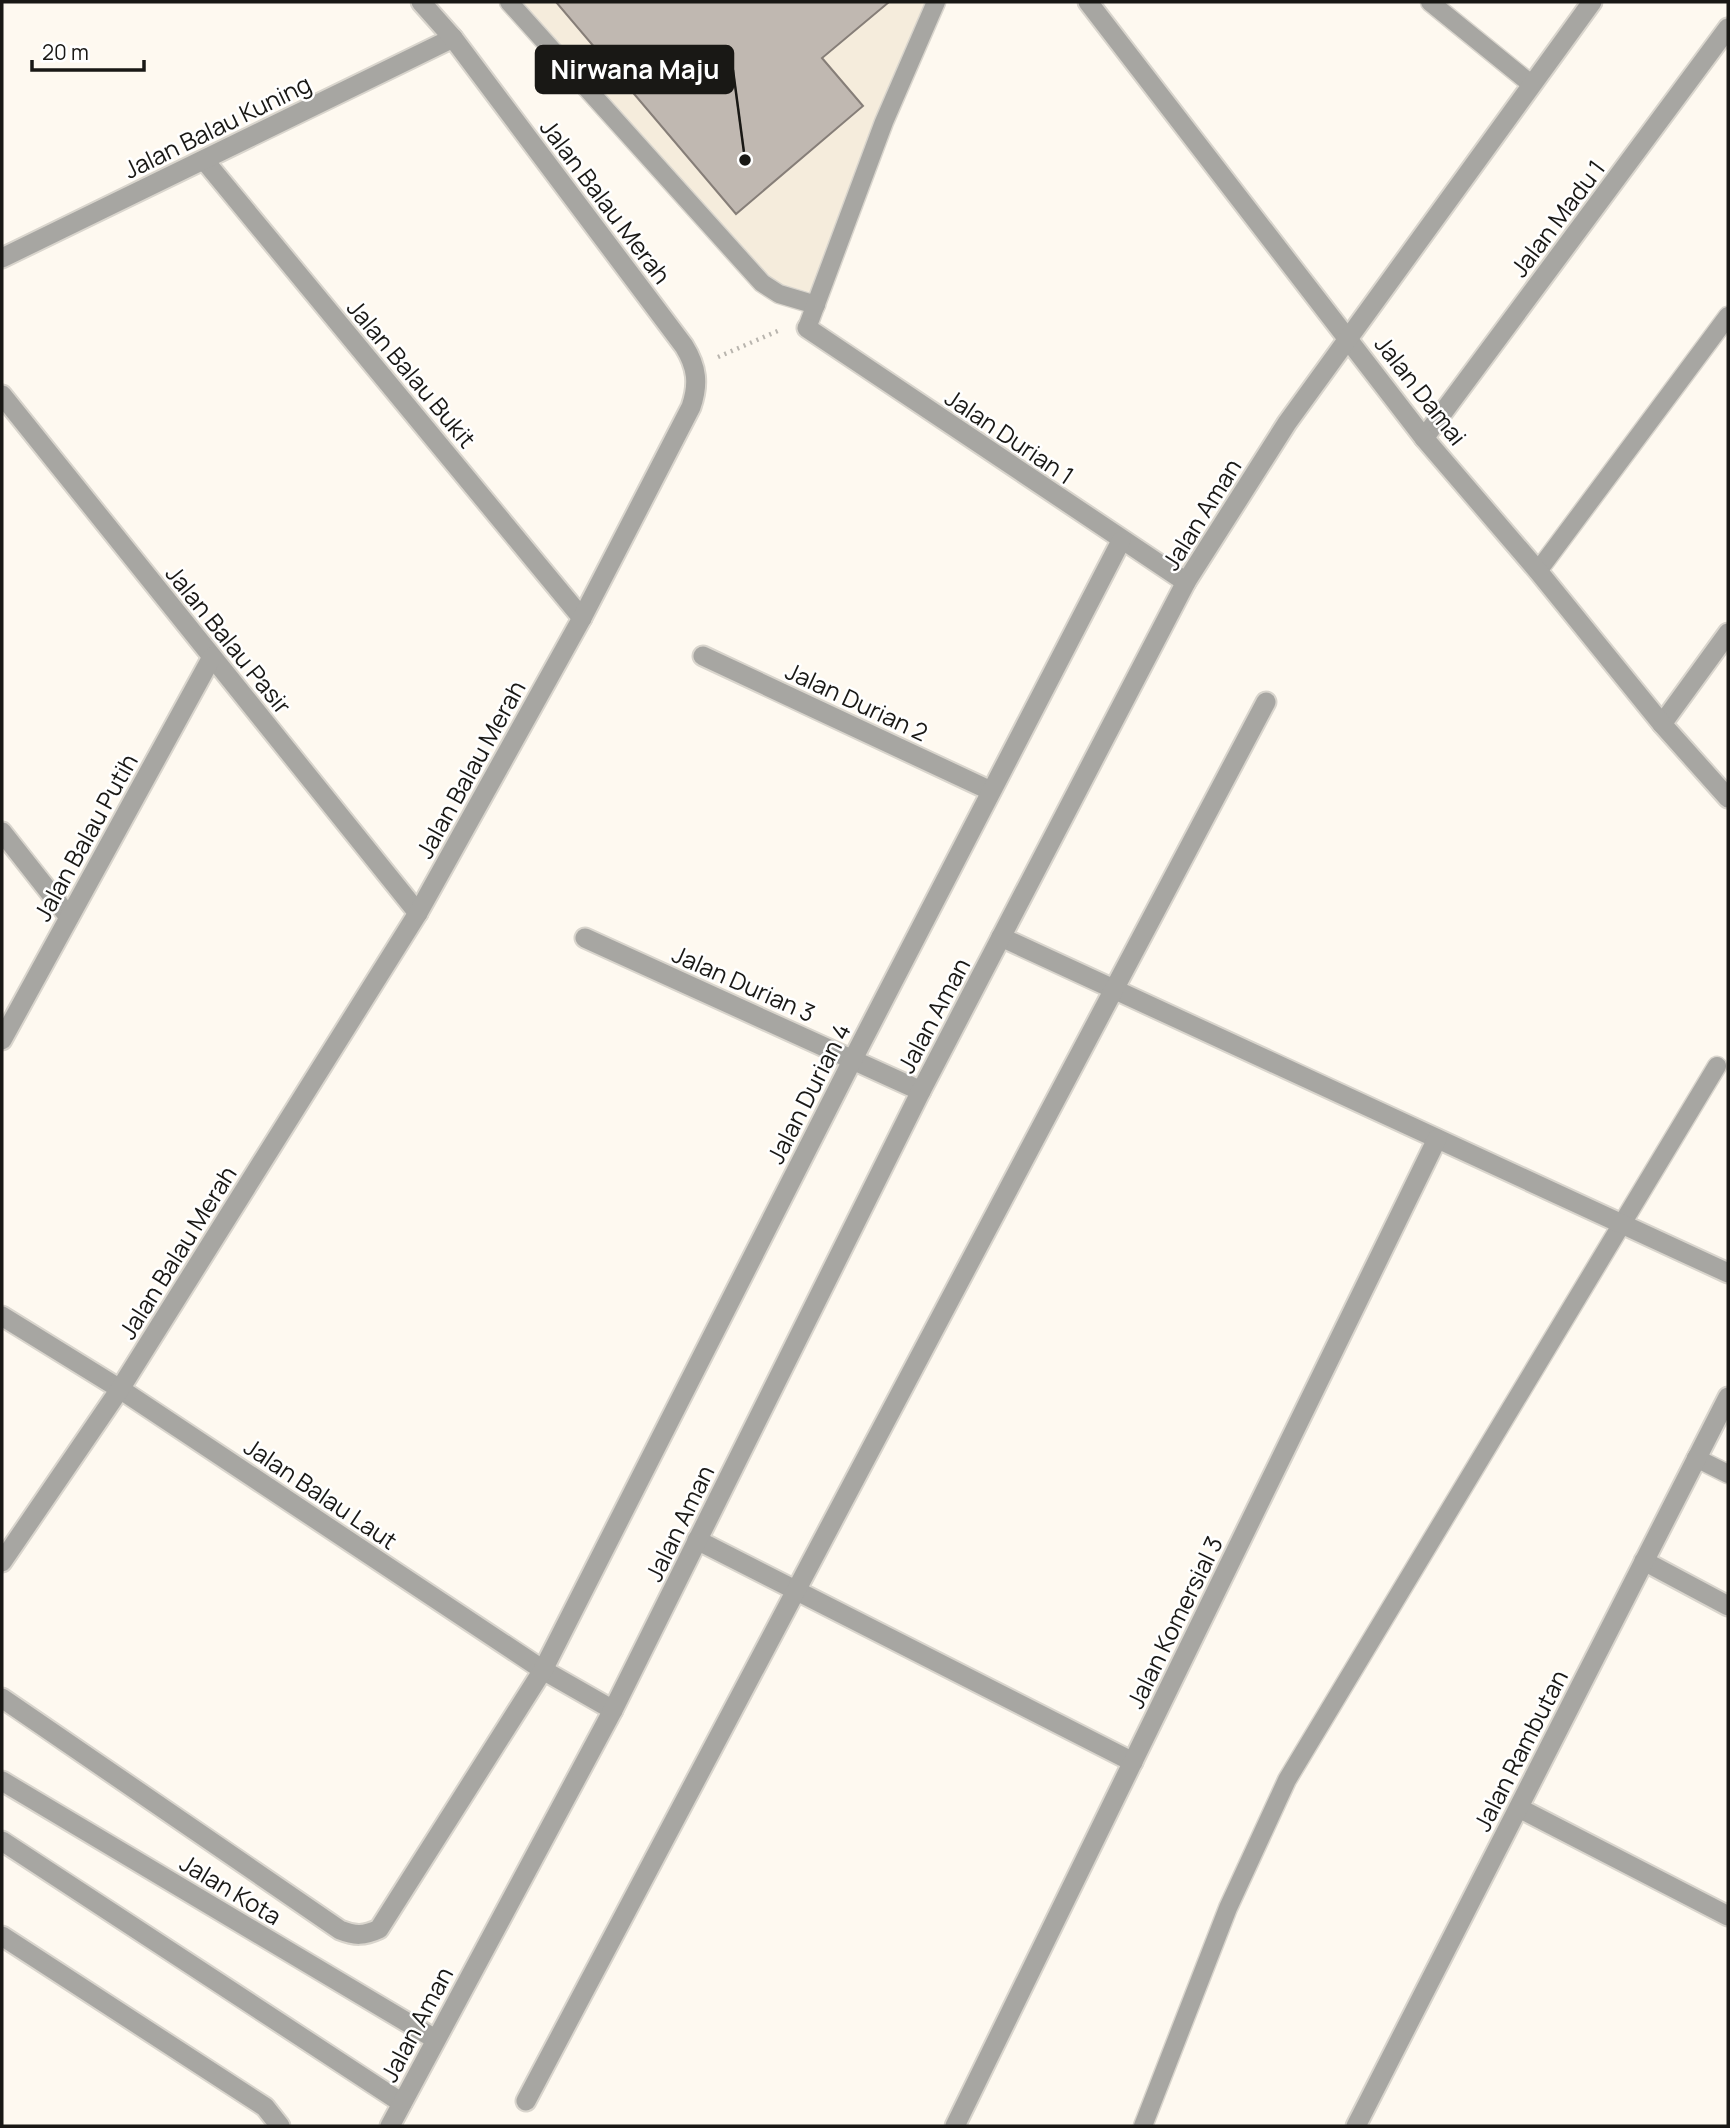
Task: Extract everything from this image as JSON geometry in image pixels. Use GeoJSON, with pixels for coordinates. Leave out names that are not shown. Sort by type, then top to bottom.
{"type":"FeatureCollection","features":[{"type":"Feature","properties":{"kind":"street","name":"Jalan Balau Merah"},"geometry":{"type":"LineString","coordinates":[[2,1562],[120,1389],[418,913],[582,618],[691,407],[697,378],[684,346],[453,38],[421,2]]}},
{"type":"Feature","properties":{"kind":"street","name":"Jalan Damai"},"geometry":{"type":"LineString","coordinates":[[1088,2],[1424,438],[1538,571],[1662,724],[1728,798]]}},
{"type":"Feature","properties":{"kind":"street","name":"Jalan Aman"},"geometry":{"type":"LineString","coordinates":[[390,2126],[613,1710],[921,1091],[1186,582],[1287,423],[1592,2]]}},
{"type":"Feature","properties":{"kind":"street","name":"Jalan Madu 1"},"geometry":{"type":"LineString","coordinates":[[1424,438],[1728,28]]}},
{"type":"Feature","properties":{"kind":"street","name":"Jalan Balau Kuning"},"geometry":{"type":"LineString","coordinates":[[2,258],[453,38]]}},
{"type":"Feature","properties":{"kind":"street","name":"Jalan Balau Bukit"},"geometry":{"type":"LineString","coordinates":[[204,160],[582,618]]}},
{"type":"Feature","properties":{"kind":"street","name":"Jalan Durian 1"},"geometry":{"type":"LineString","coordinates":[[807,328],[1121,541],[1186,582]]}},
{"type":"Feature","properties":{"kind":"street","name":"Jalan Balau Pasir"},"geometry":{"type":"LineString","coordinates":[[2,395],[418,913]]}},
{"type":"Feature","properties":{"kind":"street","name":"Jalan Durian 4"},"geometry":{"type":"LineString","coordinates":[[2,1698],[340,1930],[353,1935],[366,1935],[379,1929],[388,1919],[543,1670],[853,1059],[1121,541]]}},
{"type":"Feature","properties":{"kind":"street"},"geometry":{"type":"LineString","coordinates":[[1662,724],[1728,633]]}},
{"type":"Feature","properties":{"kind":"street","name":"Jalan Durian 2"},"geometry":{"type":"LineString","coordinates":[[703,656],[991,791]]}},
{"type":"Feature","properties":{"kind":"street","name":"Jalan Balau Putih"},"geometry":{"type":"LineString","coordinates":[[2,1040],[212,657]]}},
{"type":"Feature","properties":{"kind":"street"},"geometry":{"type":"LineString","coordinates":[[526,2101],[1266,702]]}},
{"type":"Feature","properties":{"kind":"street"},"geometry":{"type":"LineString","coordinates":[[2,832],[69,917]]}},
{"type":"Feature","properties":{"kind":"street"},"geometry":{"type":"LineString","coordinates":[[1001,937],[1728,1273]]}},
{"type":"Feature","properties":{"kind":"street","name":"Jalan Durian 3"},"geometry":{"type":"LineString","coordinates":[[585,938],[921,1091]]}},
{"type":"Feature","properties":{"kind":"street","name":"Jalan Komersial 3"},"geometry":{"type":"LineString","coordinates":[[955,2126],[1437,1139]]}},
{"type":"Feature","properties":{"kind":"street","name":"Jalan Balau Laut"},"geometry":{"type":"LineString","coordinates":[[2,1316],[120,1389],[543,1670],[613,1710]]}},
{"type":"Feature","properties":{"kind":"street","name":"Jalan Rambutan"},"geometry":{"type":"LineString","coordinates":[[1356,2126],[1728,1397]]}},
{"type":"Feature","properties":{"kind":"street"},"geometry":{"type":"LineString","coordinates":[[697,1540],[1133,1762]]}},
{"type":"Feature","properties":{"kind":"street"},"geometry":{"type":"LineString","coordinates":[[1644,1560],[1728,1606]]}},
{"type":"Feature","properties":{"kind":"street","name":"Jalan Kota"},"geometry":{"type":"LineString","coordinates":[[2,1781],[435,2039]]}},
{"type":"Feature","properties":{"kind":"street"},"geometry":{"type":"LineString","coordinates":[[1519,1808],[1728,1916]]}},
{"type":"Feature","properties":{"kind":"street"},"geometry":{"type":"LineString","coordinates":[[2,1841],[402,2103]]}},
{"type":"Feature","properties":{"kind":"street"},"geometry":{"type":"LineString","coordinates":[[2,1936],[265,2107],[275,2116],[280,2126]]}},
{"type":"Feature","properties":{"kind":"lane"},"geometry":{"type":"LineString","coordinates":[[509,2],[762,283],[779,294],[816,304]]}},
{"type":"Feature","properties":{"kind":"lane"},"geometry":{"type":"LineString","coordinates":[[807,328],[884,122],[936,2]]}},
{"type":"Feature","properties":{"kind":"lane"},"geometry":{"type":"LineString","coordinates":[[1430,2],[1531,84]]}},
{"type":"Feature","properties":{"kind":"lane"},"geometry":{"type":"LineString","coordinates":[[1538,571],[1728,316]]}},
{"type":"Feature","properties":{"kind":"lane"},"geometry":{"type":"LineString","coordinates":[[1143,2126],[1228,1908],[1287,1780],[1717,1066]]}},
{"type":"Feature","properties":{"kind":"lane"},"geometry":{"type":"LineString","coordinates":[[1696,1458],[1728,1474]]}},
{"type":"Feature","properties":{"kind":"path"},"geometry":{"type":"LineString","coordinates":[[738,346],[776,331]]}},
{"type":"Feature","properties":{"kind":"shaded area"},"geometry":{"type":"Polygon","coordinates":[[[519,2],[945,2],[913,68],[825,296],[783,285],[763,273],[519,2]]]}},
{"type":"Feature","properties":{"kind":"building"},"geometry":{"type":"Polygon","coordinates":[[[556,2],[889,2],[822,58],[863,106],[736,214],[556,2]]]}},
{"type":"Feature","properties":{"kind":"place","name":"Nirwana Maju"},"geometry":{"type":"Point","coordinates":[745,160]}}]}
